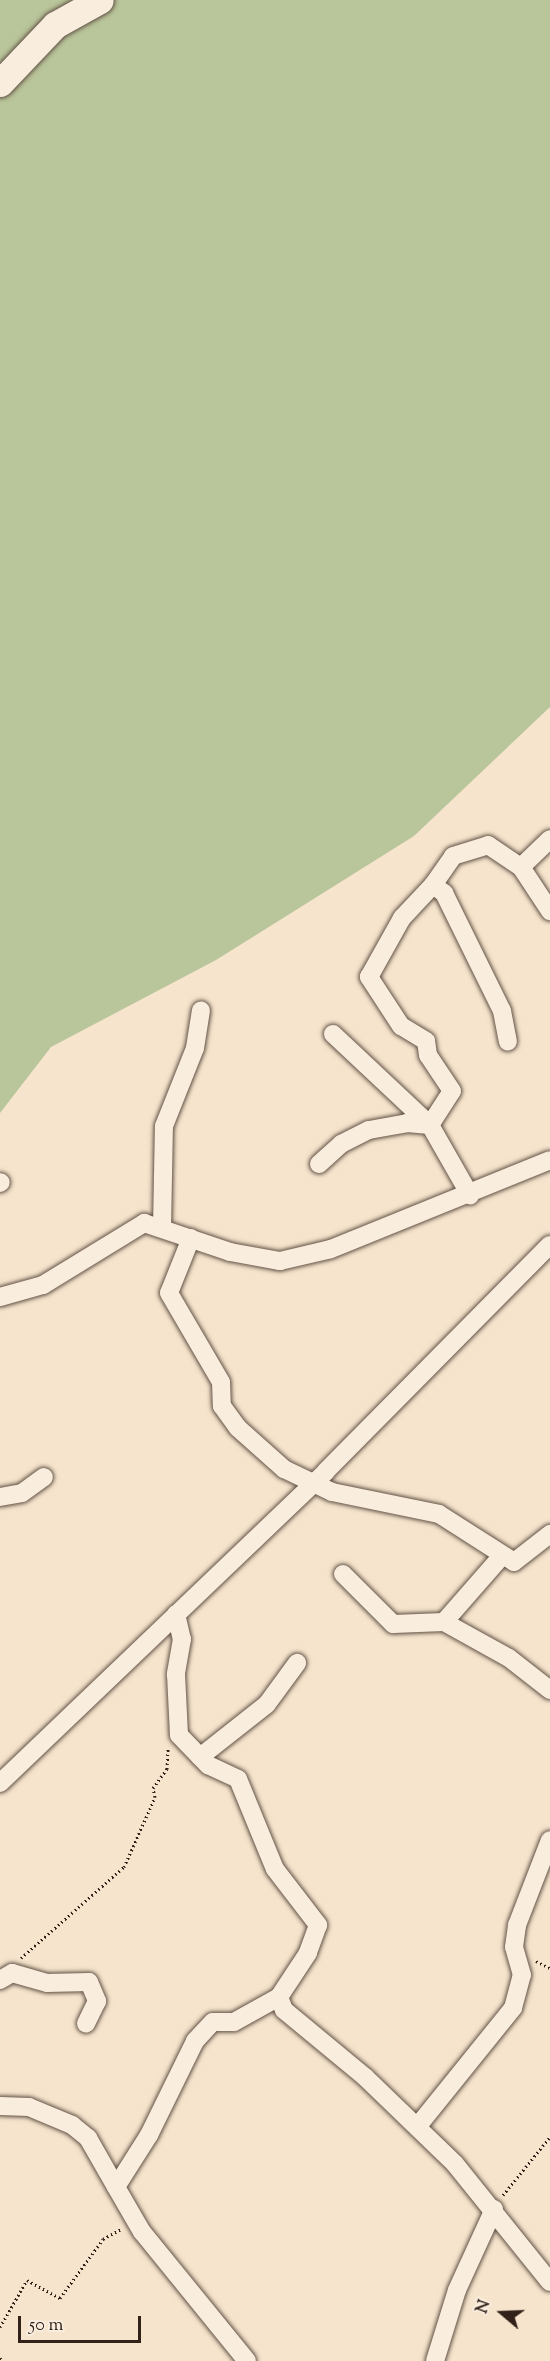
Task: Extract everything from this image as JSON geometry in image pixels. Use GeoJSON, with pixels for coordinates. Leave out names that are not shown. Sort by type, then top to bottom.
{"type":"FeatureCollection","features":[{"type":"Feature","properties":{"kind":"main road"},"geometry":{"type":"LineString","coordinates":[[0,83],[56,25],[100,0]]}},
{"type":"Feature","properties":{"kind":"street"},"geometry":{"type":"LineString","coordinates":[[521,867],[550,838]]}},
{"type":"Feature","properties":{"kind":"street"},"geometry":{"type":"LineString","coordinates":[[430,1125],[452,1090],[428,1055],[426,1041],[401,1026],[369,978],[402,918],[433,885],[443,866],[469,848],[488,845],[521,867],[550,911]]}},
{"type":"Feature","properties":{"kind":"street"},"geometry":{"type":"LineString","coordinates":[[433,885],[444,892],[502,1011],[508,1041]]}},
{"type":"Feature","properties":{"kind":"street"},"geometry":{"type":"LineString","coordinates":[[162,1227],[164,1126],[195,1048],[201,1010]]}},
{"type":"Feature","properties":{"kind":"street"},"geometry":{"type":"LineString","coordinates":[[333,1034],[430,1125],[470,1195]]}},
{"type":"Feature","properties":{"kind":"street"},"geometry":{"type":"LineString","coordinates":[[319,1164],[369,1130],[408,1123],[430,1125]]}},
{"type":"Feature","properties":{"kind":"street"},"geometry":{"type":"LineString","coordinates":[[0,1297],[43,1285],[144,1223],[280,1261],[331,1249],[376,1227],[470,1195],[550,1160]]}},
{"type":"Feature","properties":{"kind":"street"},"geometry":{"type":"LineString","coordinates":[[191,1238],[169,1293],[221,1382],[222,1406],[238,1428],[284,1469],[313,1483],[439,1514],[473,1532],[501,1557],[514,1562],[550,1534]]}},
{"type":"Feature","properties":{"kind":"street"},"geometry":{"type":"LineString","coordinates":[[3,1775],[313,1483],[550,1245]]}},
{"type":"Feature","properties":{"kind":"street"},"geometry":{"type":"LineString","coordinates":[[0,1497],[22,1493],[44,1477]]}},
{"type":"Feature","properties":{"kind":"street"},"geometry":{"type":"LineString","coordinates":[[444,1622],[501,1557]]}},
{"type":"Feature","properties":{"kind":"street"},"geometry":{"type":"LineString","coordinates":[[344,1574],[393,1624],[444,1622],[509,1658],[550,1690]]}},
{"type":"Feature","properties":{"kind":"street"},"geometry":{"type":"LineString","coordinates":[[116,2187],[149,2135],[195,2041],[213,2022],[234,2022],[279,1997],[308,1953],[318,1925],[275,1869],[238,1779],[200,1757],[179,1735],[176,1674],[182,1639],[176,1614]]}},
{"type":"Feature","properties":{"kind":"street"},"geometry":{"type":"LineString","coordinates":[[200,1757],[267,1704],[297,1663]]}},
{"type":"Feature","properties":{"kind":"street"},"geometry":{"type":"LineString","coordinates":[[417,2127],[513,2008],[522,1975],[514,1947],[517,1925],[550,1840]]}},
{"type":"Feature","properties":{"kind":"street"},"geometry":{"type":"LineString","coordinates":[[6,1976],[47,1983],[89,1982],[97,2001],[86,2024]]}},
{"type":"Feature","properties":{"kind":"street"},"geometry":{"type":"LineString","coordinates":[[279,1997],[291,2016],[417,2127],[494,2209],[550,2282]]}},
{"type":"Feature","properties":{"kind":"street"},"geometry":{"type":"LineString","coordinates":[[0,2106],[29,2107],[72,2125],[88,2138],[136,2221],[247,2361]]}},
{"type":"Feature","properties":{"kind":"street"},"geometry":{"type":"LineString","coordinates":[[435,2361],[457,2290],[494,2209]]}},
{"type":"Feature","properties":{"kind":"path"},"geometry":{"type":"LineString","coordinates":[[6,1976],[31,1947],[124,1867],[155,1797],[153,1788],[167,1769],[165,1755],[179,1735]]}},
{"type":"Feature","properties":{"kind":"path"},"geometry":{"type":"LineString","coordinates":[[494,2209],[550,2137]]}},
{"type":"Feature","properties":{"kind":"path"},"geometry":{"type":"LineString","coordinates":[[0,2327],[27,2280],[60,2298],[104,2239],[136,2221]]}},
{"type":"Feature","properties":{"kind":"green space"},"geometry":{"type":"Polygon","coordinates":[[[0,0],[550,0],[550,707],[414,836],[216,960],[51,1047],[0,1113],[0,0]]]}}]}
